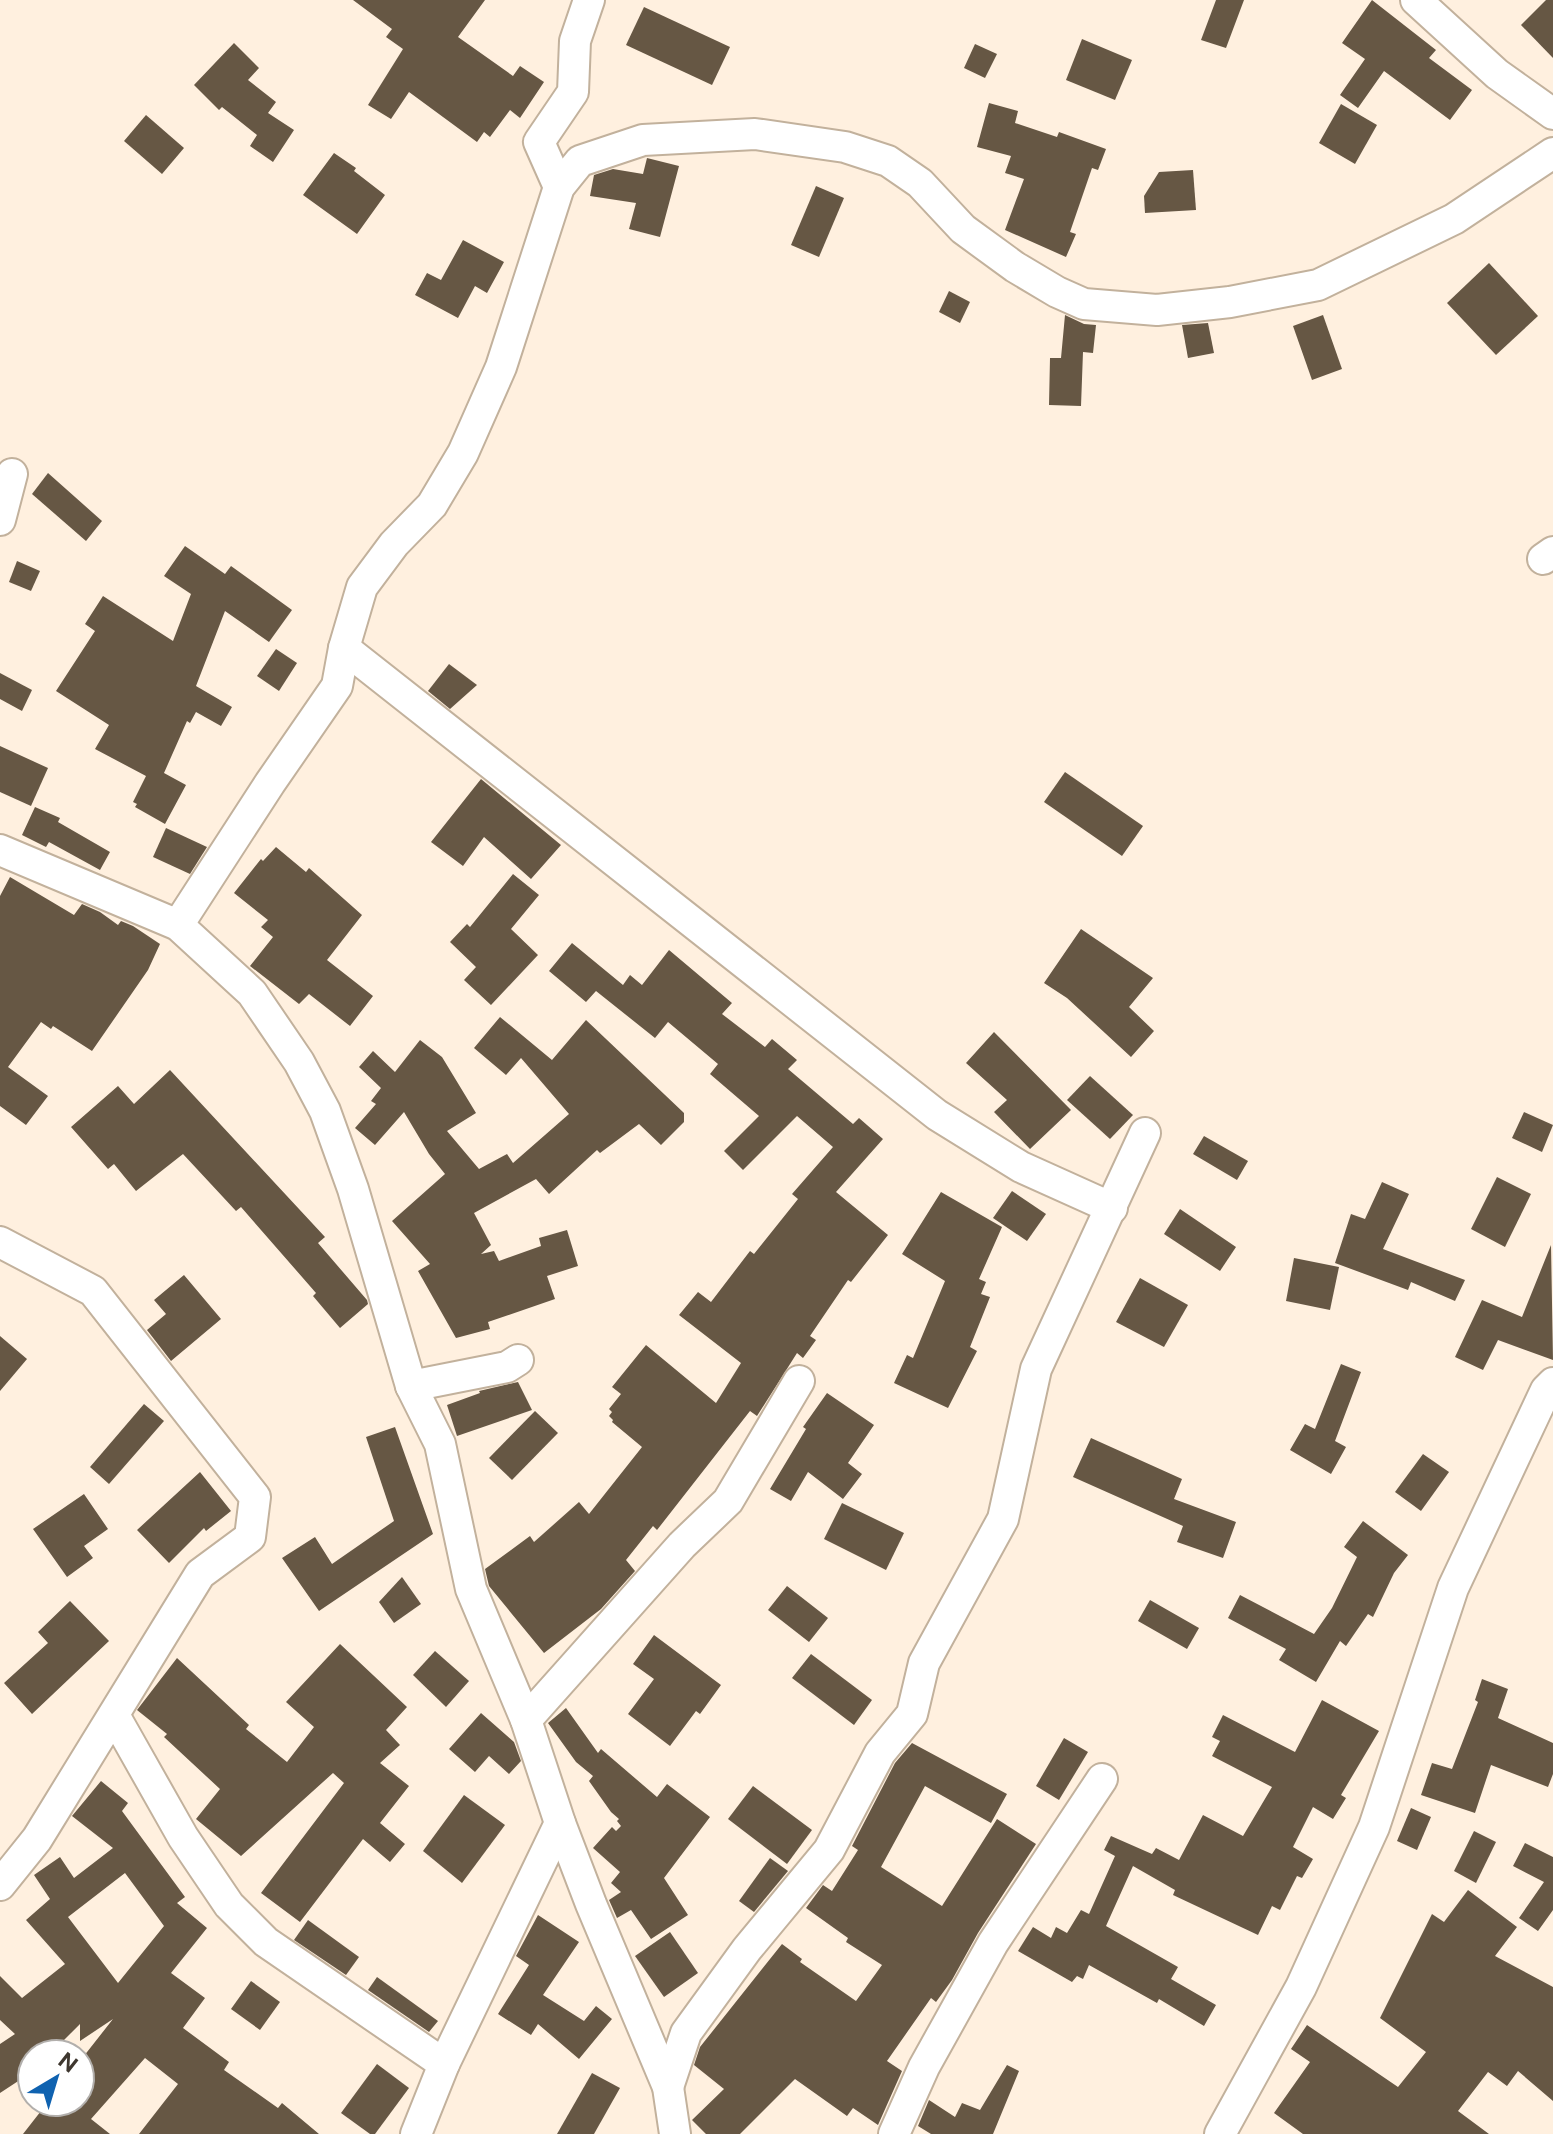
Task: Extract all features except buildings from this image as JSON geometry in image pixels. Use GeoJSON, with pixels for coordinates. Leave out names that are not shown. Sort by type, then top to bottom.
{"type":"FeatureCollection","features":[{"type":"Feature","properties":{"kind":"street"},"geometry":{"type":"LineString","coordinates":[[539,142],[573,92],[575,41],[589,0]]}},
{"type":"Feature","properties":{"kind":"street"},"geometry":{"type":"LineString","coordinates":[[1416,0],[1497,74],[1553,114]]}},
{"type":"Feature","properties":{"kind":"street"},"geometry":{"type":"LineString","coordinates":[[178,925],[337,686],[344,648],[362,587],[394,544],[432,505],[463,453],[501,367],[559,187],[580,161],[643,140],[755,134],[845,147],[888,161],[920,183],[963,229],[1015,267],[1057,292],[1084,304],[1157,310],[1230,302],[1318,285],[1454,219],[1553,153]]}},
{"type":"Feature","properties":{"kind":"street"},"geometry":{"type":"LineString","coordinates":[[539,142],[580,161]]}},
{"type":"Feature","properties":{"kind":"street"},"geometry":{"type":"LineString","coordinates":[[539,142],[559,187]]}},
{"type":"Feature","properties":{"kind":"street"},"geometry":{"type":"LineString","coordinates":[[0,520],[12,474]]}},
{"type":"Feature","properties":{"kind":"street"},"geometry":{"type":"LineString","coordinates":[[344,648],[937,1115],[1021,1167],[1112,1208]]}},
{"type":"Feature","properties":{"kind":"street"},"geometry":{"type":"LineString","coordinates":[[0,850],[178,925],[252,993],[299,1062],[325,1111],[353,1189],[411,1386],[440,1444],[471,1589],[526,1720],[560,1823],[668,2087],[675,2134]]}},
{"type":"Feature","properties":{"kind":"street"},"geometry":{"type":"LineString","coordinates":[[668,2087],[686,2033],[747,1949],[829,1850],[880,1753],[912,1714],[924,1663],[1003,1519],[1036,1369],[1145,1133]]}},
{"type":"Feature","properties":{"kind":"street"},"geometry":{"type":"LineString","coordinates":[[0,1242],[93,1291],[255,1497],[250,1537],[200,1574],[37,1839],[0,1885]]}},
{"type":"Feature","properties":{"kind":"street"},"geometry":{"type":"LineString","coordinates":[[411,1386],[507,1367],[518,1360]]}},
{"type":"Feature","properties":{"kind":"street"},"geometry":{"type":"LineString","coordinates":[[526,1720],[682,1545],[728,1501],[799,1381]]}},
{"type":"Feature","properties":{"kind":"street"},"geometry":{"type":"LineString","coordinates":[[1220,2134],[1301,1987],[1374,1827],[1453,1588],[1546,1390],[1553,1383]]}},
{"type":"Feature","properties":{"kind":"street"},"geometry":{"type":"LineString","coordinates":[[114,1715],[183,1837],[229,1905],[266,1942],[444,2064]]}},
{"type":"Feature","properties":{"kind":"street"},"geometry":{"type":"LineString","coordinates":[[894,2134],[924,2067],[993,1943],[1102,1779]]}},
{"type":"Feature","properties":{"kind":"street"},"geometry":{"type":"LineString","coordinates":[[416,2134],[444,2064],[560,1823]]}}]}
